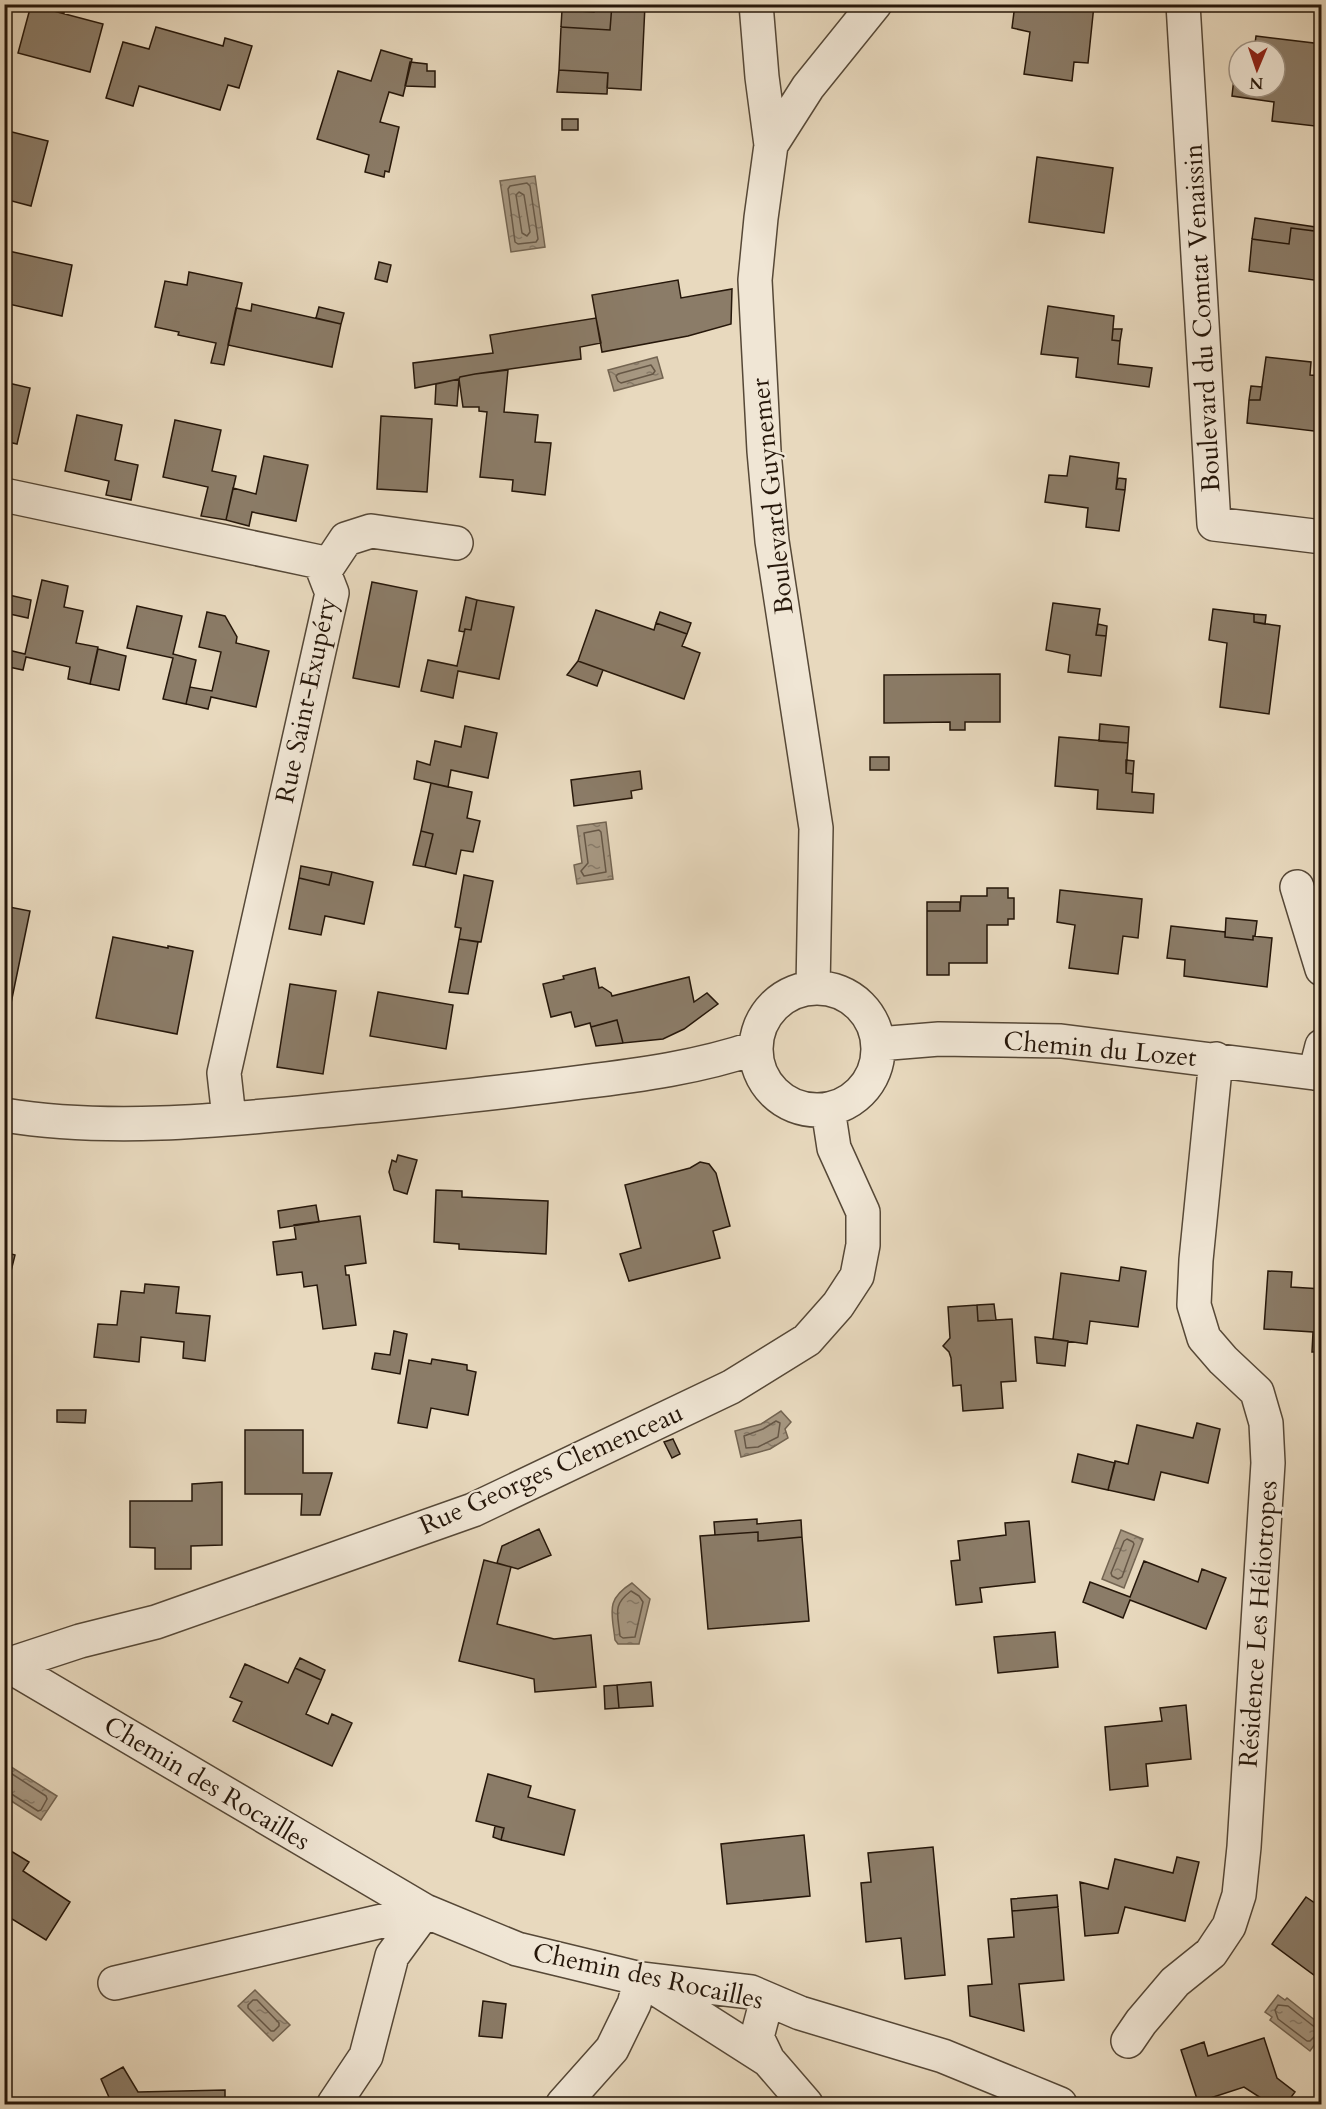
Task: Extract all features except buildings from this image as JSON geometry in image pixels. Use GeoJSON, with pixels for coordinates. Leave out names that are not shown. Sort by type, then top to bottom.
{"type":"FeatureCollection","features":[{"type":"Feature","properties":{"kind":"street","name":"Boulevard Guynemer"},"geometry":{"type":"LineString","coordinates":[[756,4],[771,145],[760,218],[755,280],[764,451],[772,541],[816,828],[813,988]]}},
{"type":"Feature","properties":{"kind":"street"},"geometry":{"type":"LineString","coordinates":[[771,145],[808,87],[875,4]]}},
{"type":"Feature","properties":{"kind":"street","name":"Boulevard du Comtat Venaissin"},"geometry":{"type":"LineString","coordinates":[[1183,4],[1214,524],[1322,537]]}},
{"type":"Feature","properties":{"kind":"street","name":"Rue Saint-Exupéry"},"geometry":{"type":"LineString","coordinates":[[4,495],[320,562],[332,593],[224,1073],[229,1118]]}},
{"type":"Feature","properties":{"kind":"street"},"geometry":{"type":"LineString","coordinates":[[324,572],[346,539],[371,531],[456,543]]}},
{"type":"Feature","properties":{"kind":"street"},"geometry":{"type":"LineString","coordinates":[[1297,887],[1322,969]]}},
{"type":"Feature","properties":{"kind":"street"},"geometry":{"type":"LineString","coordinates":[[813,988],[832,990],[849,997],[864,1010],[874,1026],[878,1044],[877,1062],[870,1079],[859,1093],[845,1104],[828,1109],[810,1109],[792,1105],[777,1095],[765,1082],[758,1065],[755,1048],[757,1033],[772,1007],[784,997],[798,990],[813,988]]}},
{"type":"Feature","properties":{"kind":"street","name":"Chemin du Lozet"},"geometry":{"type":"LineString","coordinates":[[878,1044],[939,1039],[1061,1041],[1216,1059],[1319,1064]]}},
{"type":"Feature","properties":{"kind":"street"},"geometry":{"type":"LineString","coordinates":[[4,1115],[77,1123],[123,1124],[229,1118],[491,1094],[635,1076],[691,1066],[755,1048]]}},
{"type":"Feature","properties":{"kind":"street","name":"Résidence Les Héliotropes"},"geometry":{"type":"LineString","coordinates":[[1128,2041],[1175,1982],[1211,1953],[1229,1926],[1239,1895],[1244,1847],[1267,1475],[1266,1423],[1257,1392],[1223,1360],[1204,1338],[1194,1305],[1202,1192],[1216,1059]]}},
{"type":"Feature","properties":{"kind":"street","name":"Rue Georges Clemenceau"},"geometry":{"type":"LineString","coordinates":[[6,1664],[80,1641],[156,1622],[473,1510],[730,1387],[807,1341],[838,1305],[857,1276],[863,1245],[863,1212],[838,1160],[828,1109]]}},
{"type":"Feature","properties":{"kind":"street","name":"Chemin des Rocailles"},"geometry":{"type":"LineString","coordinates":[[6,1664],[424,1911],[517,1949],[641,1978],[751,1992],[800,2013],[943,2056],[1060,2104]]}},
{"type":"Feature","properties":{"kind":"street"},"geometry":{"type":"LineString","coordinates":[[115,1983],[424,1911]]}},
{"type":"Feature","properties":{"kind":"street"},"geometry":{"type":"LineString","coordinates":[[334,2104],[366,2056],[392,1956],[424,1911]]}},
{"type":"Feature","properties":{"kind":"street"},"geometry":{"type":"LineString","coordinates":[[563,2104],[612,2049],[634,2004],[641,1978],[768,2060]]}},
{"type":"Feature","properties":{"kind":"street"},"geometry":{"type":"LineString","coordinates":[[767,1999],[757,2037],[768,2060],[806,2104]]}},
{"type":"Feature","properties":{"kind":"water"},"geometry":{"type":"Polygon","coordinates":[[[535,176],[545,247],[511,252],[500,181],[535,176]]]}},
{"type":"Feature","properties":{"kind":"water"},"geometry":{"type":"Polygon","coordinates":[[[657,357],[663,378],[614,391],[608,370],[657,357]]]}},
{"type":"Feature","properties":{"kind":"water"},"geometry":{"type":"Polygon","coordinates":[[[606,822],[613,879],[577,884],[574,865],[582,863],[577,826],[606,822]]]}},
{"type":"Feature","properties":{"kind":"water"},"geometry":{"type":"Polygon","coordinates":[[[781,1411],[791,1422],[785,1429],[788,1438],[770,1449],[741,1457],[735,1431],[761,1424],[781,1411]]]}},
{"type":"Feature","properties":{"kind":"water"},"geometry":{"type":"Polygon","coordinates":[[[1121,1530],[1143,1539],[1124,1588],[1102,1579],[1121,1530]]]}},
{"type":"Feature","properties":{"kind":"water"},"geometry":{"type":"Polygon","coordinates":[[[632,1583],[650,1599],[639,1644],[618,1644],[615,1640],[612,1607],[623,1589],[632,1583]]]}},
{"type":"Feature","properties":{"kind":"water"},"geometry":{"type":"Polygon","coordinates":[[[8,1765],[57,1796],[41,1820],[5,1797],[5,1770],[8,1765]]]}},
{"type":"Feature","properties":{"kind":"water"},"geometry":{"type":"Polygon","coordinates":[[[255,1990],[290,2025],[273,2041],[238,2006],[255,1990]]]}},
{"type":"Feature","properties":{"kind":"water"},"geometry":{"type":"Polygon","coordinates":[[[1278,1995],[1285,2000],[1287,1998],[1321,2025],[1321,2036],[1310,2051],[1270,2020],[1272,2017],[1265,2012],[1278,1995]]]}}]}
